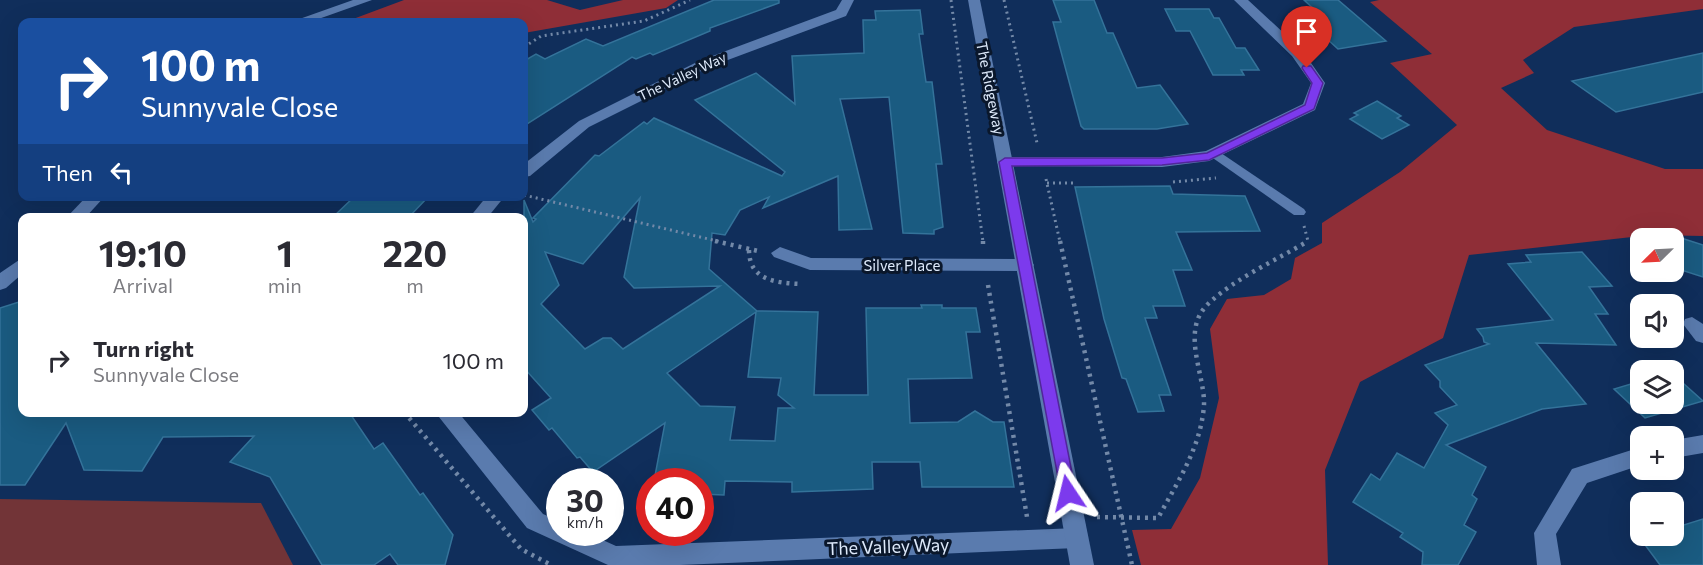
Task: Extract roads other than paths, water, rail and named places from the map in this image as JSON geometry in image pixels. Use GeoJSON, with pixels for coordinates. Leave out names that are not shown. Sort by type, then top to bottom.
{"type":"FeatureCollection","features":[{"type":"Feature","properties":{"kind":"street"},"geometry":{"type":"LineString","coordinates":[[310,18],[366,0]]}},
{"type":"Feature","properties":{"kind":"street","name":"The Valley Way"},"geometry":{"type":"LineString","coordinates":[[528,169],[584,124],[704,64],[841,13],[848,0]]}},
{"type":"Feature","properties":{"kind":"street","name":"The Ridgeway"},"geometry":{"type":"LineString","coordinates":[[974,0],[1082,565]]}},
{"type":"Feature","properties":{"kind":"street"},"geometry":{"type":"LineString","coordinates":[[1005,162],[1162,162],[1215,153],[1310,107],[1318,83],[1297,53],[1240,0]]}},
{"type":"Feature","properties":{"kind":"street"},"geometry":{"type":"LineString","coordinates":[[79,213],[92,201]]}},
{"type":"Feature","properties":{"kind":"street"},"geometry":{"type":"LineString","coordinates":[[482,213],[492,201]]}},
{"type":"Feature","properties":{"kind":"street","name":"Silver Place"},"geometry":{"type":"LineString","coordinates":[[780,253],[810,264],[1025,265]]}},
{"type":"Feature","properties":{"kind":"street"},"geometry":{"type":"LineString","coordinates":[[0,283],[18,267]]}},
{"type":"Feature","properties":{"kind":"street","name":"The Valley Way"},"geometry":{"type":"LineString","coordinates":[[449,417],[535,522],[546,526]]}},
{"type":"Feature","properties":{"kind":"street"},"geometry":{"type":"LineString","coordinates":[[1684,447],[1703,444]]}},
{"type":"Feature","properties":{"kind":"street"},"geometry":{"type":"LineString","coordinates":[[1549,565],[1545,533],[1580,476],[1630,460]]}},
{"type":"Feature","properties":{"kind":"street","name":"The Valley Way"},"geometry":{"type":"LineString","coordinates":[[586,546],[614,561],[1074,527]]}},
{"type":"Feature","properties":{"kind":"lane"},"geometry":{"type":"LineString","coordinates":[[1215,153],[1299,212]]}}]}
